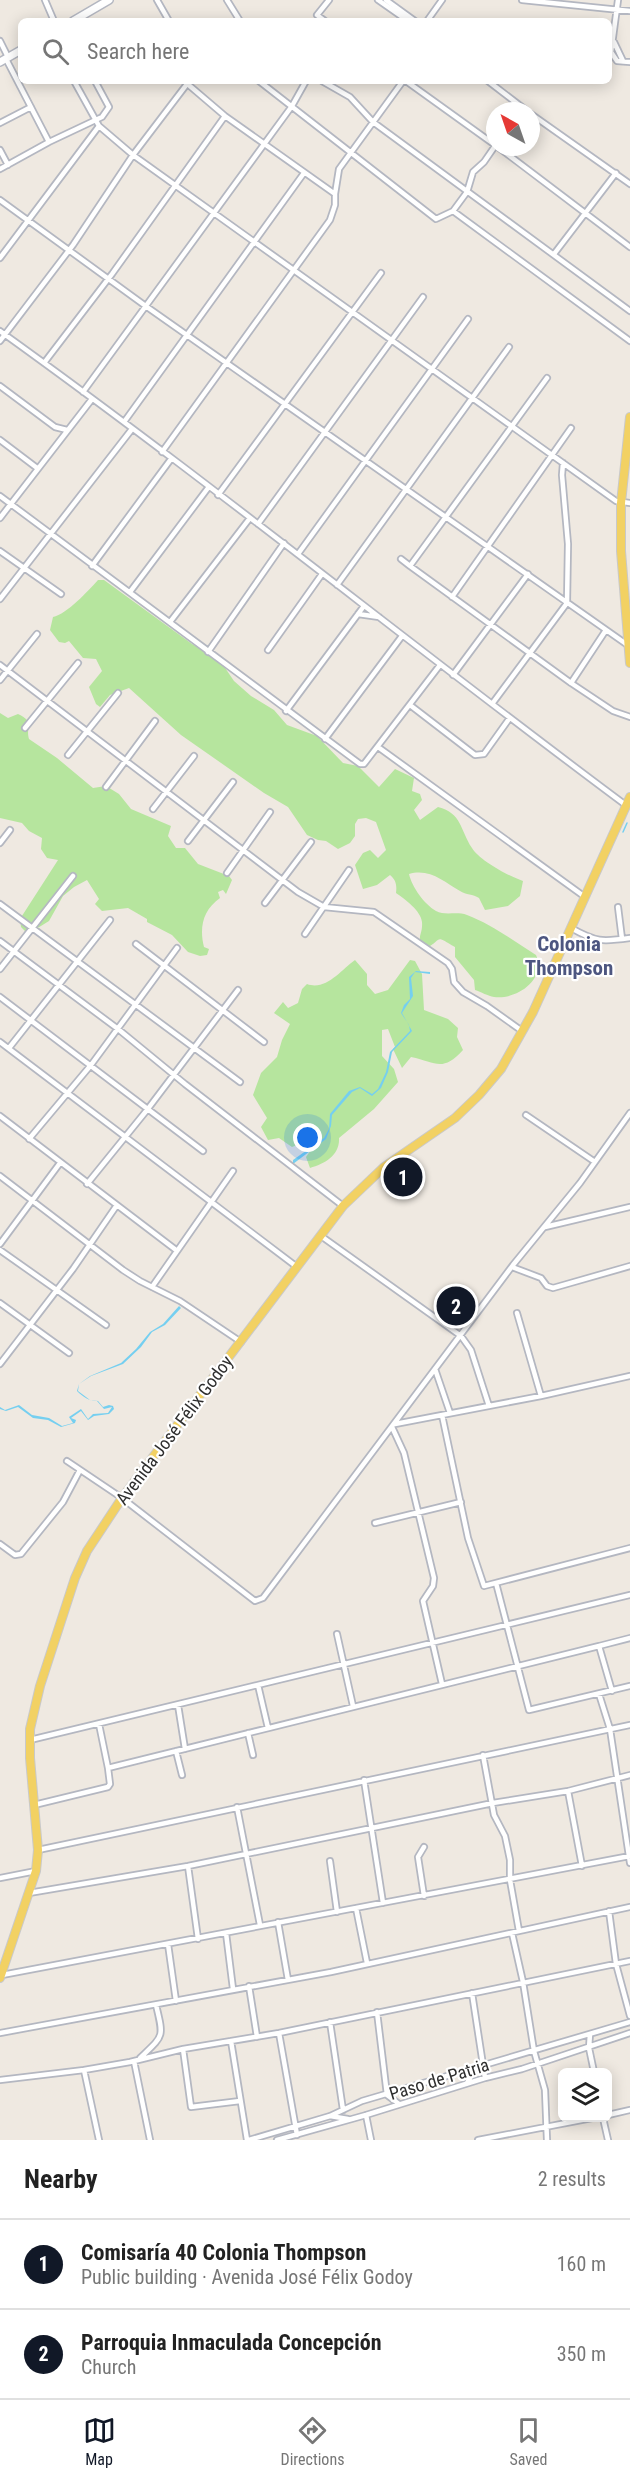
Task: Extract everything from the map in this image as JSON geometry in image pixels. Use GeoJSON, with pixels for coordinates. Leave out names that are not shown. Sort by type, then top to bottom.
{"type":"FeatureCollection","features":[{"type":"Feature","properties":{"kind":"main road"},"geometry":{"type":"LineString","coordinates":[[78,18],[109,0]]}},
{"type":"Feature","properties":{"kind":"main road"},"geometry":{"type":"LineString","coordinates":[[630,417],[621,551],[630,663]]}},
{"type":"Feature","properties":{"kind":"main road","name":"Avenida José Félix Godoy"},"geometry":{"type":"LineString","coordinates":[[0,1977],[36,1871],[38,1850],[30,1740],[40,1686],[75,1578],[99,1529],[343,1206],[384,1167],[455,1118],[501,1069],[547,980],[630,796]]}},
{"type":"Feature","properties":{"kind":"street"},"geometry":{"type":"LineString","coordinates":[[45,0],[53,18]]}},
{"type":"Feature","properties":{"kind":"street"},"geometry":{"type":"LineString","coordinates":[[157,0],[167,18]]}},
{"type":"Feature","properties":{"kind":"street"},"geometry":{"type":"LineString","coordinates":[[227,0],[238,18]]}},
{"type":"Feature","properties":{"kind":"street"},"geometry":{"type":"LineString","coordinates":[[315,18],[329,0]]}},
{"type":"Feature","properties":{"kind":"street"},"geometry":{"type":"LineString","coordinates":[[378,0],[404,18]]}},
{"type":"Feature","properties":{"kind":"street"},"geometry":{"type":"LineString","coordinates":[[386,0],[411,18]]}},
{"type":"Feature","properties":{"kind":"street"},"geometry":{"type":"LineString","coordinates":[[429,18],[442,0]]}},
{"type":"Feature","properties":{"kind":"street"},"geometry":{"type":"LineString","coordinates":[[522,0],[630,11]]}},
{"type":"Feature","properties":{"kind":"street"},"geometry":{"type":"LineString","coordinates":[[612,51],[618,0]]}},
{"type":"Feature","properties":{"kind":"street"},"geometry":{"type":"LineString","coordinates":[[317,15],[321,18]]}},
{"type":"Feature","properties":{"kind":"street"},"geometry":{"type":"LineString","coordinates":[[0,41],[5,59],[18,83]]}},
{"type":"Feature","properties":{"kind":"street"},"geometry":{"type":"LineString","coordinates":[[614,42],[623,61]]}},
{"type":"Feature","properties":{"kind":"street"},"geometry":{"type":"LineString","coordinates":[[612,56],[630,62]]}},
{"type":"Feature","properties":{"kind":"street"},"geometry":{"type":"LineString","coordinates":[[19,84],[49,142]]}},
{"type":"Feature","properties":{"kind":"street"},"geometry":{"type":"LineString","coordinates":[[76,84],[99,126],[133,156],[255,241],[512,427],[626,503]]}},
{"type":"Feature","properties":{"kind":"street"},"geometry":{"type":"LineString","coordinates":[[0,169],[102,117],[109,108],[97,84]]}},
{"type":"Feature","properties":{"kind":"street"},"geometry":{"type":"LineString","coordinates":[[0,341],[2,332],[69,250],[184,84]]}},
{"type":"Feature","properties":{"kind":"street"},"geometry":{"type":"LineString","coordinates":[[187,84],[225,116],[335,194]]}},
{"type":"Feature","properties":{"kind":"street"},"geometry":{"type":"LineString","coordinates":[[263,84],[436,219],[453,212],[467,192],[473,172],[487,156]]}},
{"type":"Feature","properties":{"kind":"street"},"geometry":{"type":"LineString","coordinates":[[83,392],[292,106],[304,84]]}},
{"type":"Feature","properties":{"kind":"street"},"geometry":{"type":"LineString","coordinates":[[327,84],[350,97],[373,122],[630,311]]}},
{"type":"Feature","properties":{"kind":"street"},"geometry":{"type":"LineString","coordinates":[[162,452],[330,220],[335,205],[339,169],[403,84]]}},
{"type":"Feature","properties":{"kind":"street"},"geometry":{"type":"LineString","coordinates":[[409,84],[486,139]]}},
{"type":"Feature","properties":{"kind":"street"},"geometry":{"type":"LineString","coordinates":[[492,84],[513,102]]}},
{"type":"Feature","properties":{"kind":"street"},"geometry":{"type":"LineString","coordinates":[[0,123],[31,107]]}},
{"type":"Feature","properties":{"kind":"street"},"geometry":{"type":"LineString","coordinates":[[44,363],[109,279],[225,116]]}},
{"type":"Feature","properties":{"kind":"street"},"geometry":{"type":"LineString","coordinates":[[540,120],[630,184]]}},
{"type":"Feature","properties":{"kind":"street"},"geometry":{"type":"LineString","coordinates":[[0,258],[99,126]]}},
{"type":"Feature","properties":{"kind":"street"},"geometry":{"type":"LineString","coordinates":[[0,150],[8,165]]}},
{"type":"Feature","properties":{"kind":"street"},"geometry":{"type":"LineString","coordinates":[[509,156],[630,247]]}},
{"type":"Feature","properties":{"kind":"street"},"geometry":{"type":"LineString","coordinates":[[124,422],[303,173]]}},
{"type":"Feature","properties":{"kind":"street"},"geometry":{"type":"LineString","coordinates":[[554,254],[616,173]]}},
{"type":"Feature","properties":{"kind":"street"},"geometry":{"type":"LineString","coordinates":[[0,200],[147,307],[327,431],[629,646]]}},
{"type":"Feature","properties":{"kind":"street"},"geometry":{"type":"LineString","coordinates":[[453,212],[630,340]]}},
{"type":"Feature","properties":{"kind":"street"},"geometry":{"type":"LineString","coordinates":[[218,495],[381,273]]}},
{"type":"Feature","properties":{"kind":"street"},"geometry":{"type":"LineString","coordinates":[[258,524],[423,297]]}},
{"type":"Feature","properties":{"kind":"street"},"geometry":{"type":"LineString","coordinates":[[298,554],[468,319]]}},
{"type":"Feature","properties":{"kind":"street"},"geometry":{"type":"LineString","coordinates":[[2,332],[284,543],[509,719],[627,806]]}},
{"type":"Feature","properties":{"kind":"street"},"geometry":{"type":"LineString","coordinates":[[337,585],[509,347]]}},
{"type":"Feature","properties":{"kind":"street"},"geometry":{"type":"LineString","coordinates":[[410,566],[547,378]]}},
{"type":"Feature","properties":{"kind":"street"},"geometry":{"type":"LineString","coordinates":[[0,386],[55,427],[67,430]]}},
{"type":"Feature","properties":{"kind":"street"},"geometry":{"type":"LineString","coordinates":[[0,518],[92,399]]}},
{"type":"Feature","properties":{"kind":"street"},"geometry":{"type":"LineString","coordinates":[[55,427],[61,438]]}},
{"type":"Feature","properties":{"kind":"street"},"geometry":{"type":"LineString","coordinates":[[452,597],[572,428]]}},
{"type":"Feature","properties":{"kind":"street"},"geometry":{"type":"LineString","coordinates":[[0,598],[132,429]]}},
{"type":"Feature","properties":{"kind":"street"},"geometry":{"type":"LineString","coordinates":[[0,440],[37,468]]}},
{"type":"Feature","properties":{"kind":"street"},"geometry":{"type":"LineString","coordinates":[[93,566],[171,459]]}},
{"type":"Feature","properties":{"kind":"street"},"geometry":{"type":"LineString","coordinates":[[492,704],[567,603],[568,544],[562,471],[564,463]]}},
{"type":"Feature","properties":{"kind":"street"},"geometry":{"type":"LineString","coordinates":[[130,592],[208,488]]}},
{"type":"Feature","properties":{"kind":"street"},"geometry":{"type":"LineString","coordinates":[[0,496],[325,740],[362,765],[440,665]]}},
{"type":"Feature","properties":{"kind":"street"},"geometry":{"type":"LineString","coordinates":[[170,622],[249,518]]}},
{"type":"Feature","properties":{"kind":"street"},"geometry":{"type":"LineString","coordinates":[[208,652],[284,543]]}},
{"type":"Feature","properties":{"kind":"street"},"geometry":{"type":"LineString","coordinates":[[0,551],[61,594]]}},
{"type":"Feature","properties":{"kind":"street"},"geometry":{"type":"LineString","coordinates":[[400,559],[571,683],[613,711],[630,717]]}},
{"type":"Feature","properties":{"kind":"street"},"geometry":{"type":"LineString","coordinates":[[268,650],[322,574]]}},
{"type":"Feature","properties":{"kind":"street"},"geometry":{"type":"LineString","coordinates":[[453,675],[528,574]]}},
{"type":"Feature","properties":{"kind":"street"},"geometry":{"type":"LineString","coordinates":[[286,711],[364,606]]}},
{"type":"Feature","properties":{"kind":"street"},"geometry":{"type":"LineString","coordinates":[[358,614],[379,617]]}},
{"type":"Feature","properties":{"kind":"street"},"geometry":{"type":"LineString","coordinates":[[571,683],[606,630]]}},
{"type":"Feature","properties":{"kind":"street"},"geometry":{"type":"LineString","coordinates":[[0,680],[36,634]]}},
{"type":"Feature","properties":{"kind":"street"},"geometry":{"type":"LineString","coordinates":[[325,740],[402,636]]}},
{"type":"Feature","properties":{"kind":"street"},"geometry":{"type":"LineString","coordinates":[[25,728],[78,663]]}},
{"type":"Feature","properties":{"kind":"street"},"geometry":{"type":"LineString","coordinates":[[0,665],[45,701],[126,759],[243,851],[314,902],[324,907],[358,909],[382,916],[448,963],[452,969],[454,982],[463,992],[488,1006],[522,1031]]}},
{"type":"Feature","properties":{"kind":"street"},"geometry":{"type":"LineString","coordinates":[[68,755],[118,693]]}},
{"type":"Feature","properties":{"kind":"street"},"geometry":{"type":"LineString","coordinates":[[410,705],[476,755],[484,754],[509,719]]}},
{"type":"Feature","properties":{"kind":"street"},"geometry":{"type":"LineString","coordinates":[[106,787],[155,721]]}},
{"type":"Feature","properties":{"kind":"street"},"geometry":{"type":"LineString","coordinates":[[378,747],[585,897]]}},
{"type":"Feature","properties":{"kind":"street"},"geometry":{"type":"LineString","coordinates":[[153,809],[194,756]]}},
{"type":"Feature","properties":{"kind":"street"},"geometry":{"type":"LineString","coordinates":[[188,841],[233,782]]}},
{"type":"Feature","properties":{"kind":"street"},"geometry":{"type":"LineString","coordinates":[[227,873],[270,813]]}},
{"type":"Feature","properties":{"kind":"street"},"geometry":{"type":"LineString","coordinates":[[0,843],[9,830]]}},
{"type":"Feature","properties":{"kind":"street"},"geometry":{"type":"LineString","coordinates":[[265,903],[311,842]]}},
{"type":"Feature","properties":{"kind":"street"},"geometry":{"type":"LineString","coordinates":[[304,934],[349,870]]}},
{"type":"Feature","properties":{"kind":"street"},"geometry":{"type":"LineString","coordinates":[[0,969],[73,876]]}},
{"type":"Feature","properties":{"kind":"street"},"geometry":{"type":"LineString","coordinates":[[0,904],[240,1082]]}},
{"type":"Feature","properties":{"kind":"street"},"geometry":{"type":"LineString","coordinates":[[618,907],[622,939]]}},
{"type":"Feature","properties":{"kind":"street"},"geometry":{"type":"LineString","coordinates":[[9,1048],[110,920]]}},
{"type":"Feature","properties":{"kind":"street"},"geometry":{"type":"LineString","coordinates":[[571,928],[592,940],[602,942],[630,938]]}},
{"type":"Feature","properties":{"kind":"street"},"geometry":{"type":"LineString","coordinates":[[0,941],[118,1029],[343,1206]]}},
{"type":"Feature","properties":{"kind":"street"},"geometry":{"type":"LineString","coordinates":[[136,944],[264,1042]]}},
{"type":"Feature","properties":{"kind":"street"},"geometry":{"type":"LineString","coordinates":[[30,1139],[91,1065],[177,948]]}},
{"type":"Feature","properties":{"kind":"street"},"geometry":{"type":"LineString","coordinates":[[87,1184],[194,1050],[238,990]]}},
{"type":"Feature","properties":{"kind":"street"},"geometry":{"type":"LineString","coordinates":[[0,997],[203,1150]]}},
{"type":"Feature","properties":{"kind":"street"},"geometry":{"type":"LineString","coordinates":[[0,1042],[297,1267]]}},
{"type":"Feature","properties":{"kind":"street"},"geometry":{"type":"LineString","coordinates":[[67,1461],[122,1498],[255,1601],[263,1598],[350,1479],[595,1162],[630,1113]]}},
{"type":"Feature","properties":{"kind":"street"},"geometry":{"type":"LineString","coordinates":[[526,1115],[595,1162]]}},
{"type":"Feature","properties":{"kind":"street"},"geometry":{"type":"LineString","coordinates":[[0,1125],[2,1118],[176,1250]]}},
{"type":"Feature","properties":{"kind":"street"},"geometry":{"type":"LineString","coordinates":[[0,1244],[60,1162]]}},
{"type":"Feature","properties":{"kind":"street"},"geometry":{"type":"LineString","coordinates":[[152,1287],[233,1171]]}},
{"type":"Feature","properties":{"kind":"street"},"geometry":{"type":"LineString","coordinates":[[0,1176],[123,1270],[180,1301],[241,1342]]}},
{"type":"Feature","properties":{"kind":"street"},"geometry":{"type":"LineString","coordinates":[[0,1364],[117,1205]]}},
{"type":"Feature","properties":{"kind":"street"},"geometry":{"type":"LineString","coordinates":[[543,1227],[630,1207]]}},
{"type":"Feature","properties":{"kind":"street"},"geometry":{"type":"LineString","coordinates":[[321,1236],[461,1336],[471,1350],[489,1406]]}},
{"type":"Feature","properties":{"kind":"street"},"geometry":{"type":"LineString","coordinates":[[0,1250],[106,1325]]}},
{"type":"Feature","properties":{"kind":"street"},"geometry":{"type":"LineString","coordinates":[[512,1267],[541,1278],[547,1286],[553,1288],[630,1266]]}},
{"type":"Feature","properties":{"kind":"street"},"geometry":{"type":"LineString","coordinates":[[0,1303],[69,1353]]}},
{"type":"Feature","properties":{"kind":"street"},"geometry":{"type":"LineString","coordinates":[[517,1313],[541,1396]]}},
{"type":"Feature","properties":{"kind":"street"},"geometry":{"type":"LineString","coordinates":[[435,1369],[450,1413]]}},
{"type":"Feature","properties":{"kind":"street"},"geometry":{"type":"LineString","coordinates":[[393,1426],[630,1376]]}},
{"type":"Feature","properties":{"kind":"street"},"geometry":{"type":"LineString","coordinates":[[442,1415],[468,1538],[484,1586],[630,1548]]}},
{"type":"Feature","properties":{"kind":"street"},"geometry":{"type":"LineString","coordinates":[[393,1426],[404,1453],[434,1578],[433,1586],[423,1601],[442,1684]]}},
{"type":"Feature","properties":{"kind":"street"},"geometry":{"type":"LineString","coordinates":[[0,1544],[15,1555],[21,1554],[63,1502],[80,1470]]}},
{"type":"Feature","properties":{"kind":"street"},"geometry":{"type":"LineString","coordinates":[[375,1523],[461,1502]]}},
{"type":"Feature","properties":{"kind":"street"},"geometry":{"type":"LineString","coordinates":[[496,1583],[529,1710],[630,1686]]}},
{"type":"Feature","properties":{"kind":"street"},"geometry":{"type":"LineString","coordinates":[[30,1740],[630,1595]]}},
{"type":"Feature","properties":{"kind":"street"},"geometry":{"type":"LineString","coordinates":[[337,1634],[353,1706]]}},
{"type":"Feature","properties":{"kind":"street"},"geometry":{"type":"LineString","coordinates":[[108,1768],[630,1638]]}},
{"type":"Feature","properties":{"kind":"street"},"geometry":{"type":"LineString","coordinates":[[599,1646],[612,1691]]}},
{"type":"Feature","properties":{"kind":"street"},"geometry":{"type":"LineString","coordinates":[[258,1685],[268,1728]]}},
{"type":"Feature","properties":{"kind":"street"},"geometry":{"type":"LineString","coordinates":[[599,1694],[610,1729],[630,1863]]}},
{"type":"Feature","properties":{"kind":"street"},"geometry":{"type":"LineString","coordinates":[[178,1705],[185,1749]]}},
{"type":"Feature","properties":{"kind":"street"},"geometry":{"type":"LineString","coordinates":[[34,1805],[110,1784],[99,1724]]}},
{"type":"Feature","properties":{"kind":"street"},"geometry":{"type":"LineString","coordinates":[[38,1850],[630,1725]]}},
{"type":"Feature","properties":{"kind":"street"},"geometry":{"type":"LineString","coordinates":[[248,1733],[253,1755]]}},
{"type":"Feature","properties":{"kind":"street"},"geometry":{"type":"LineString","coordinates":[[176,1751],[182,1775]]}},
{"type":"Feature","properties":{"kind":"street"},"geometry":{"type":"LineString","coordinates":[[483,1755],[494,1815],[507,1844],[510,1880],[519,1932]]}},
{"type":"Feature","properties":{"kind":"street"},"geometry":{"type":"LineString","coordinates":[[29,1893],[188,1866],[493,1803],[568,1791],[630,1774]]}},
{"type":"Feature","properties":{"kind":"street"},"geometry":{"type":"LineString","coordinates":[[364,1780],[383,1903]]}},
{"type":"Feature","properties":{"kind":"street"},"geometry":{"type":"LineString","coordinates":[[568,1791],[582,1866]]}},
{"type":"Feature","properties":{"kind":"street"},"geometry":{"type":"LineString","coordinates":[[237,1807],[248,1853],[260,1925]]}},
{"type":"Feature","properties":{"kind":"street"},"geometry":{"type":"LineString","coordinates":[[424,1846],[418,1857],[424,1896]]}},
{"type":"Feature","properties":{"kind":"street"},"geometry":{"type":"LineString","coordinates":[[0,1977],[260,1925],[629,1857]]}},
{"type":"Feature","properties":{"kind":"street"},"geometry":{"type":"LineString","coordinates":[[330,1862],[338,1911]]}},
{"type":"Feature","properties":{"kind":"street"},"geometry":{"type":"LineString","coordinates":[[188,1866],[198,1939]]}},
{"type":"Feature","properties":{"kind":"street"},"geometry":{"type":"LineString","coordinates":[[0,1878],[36,1871]]}},
{"type":"Feature","properties":{"kind":"street"},"geometry":{"type":"LineString","coordinates":[[0,2033],[288,1980],[630,1907]]}},
{"type":"Feature","properties":{"kind":"street"},"geometry":{"type":"LineString","coordinates":[[356,1908],[367,1964]]}},
{"type":"Feature","properties":{"kind":"street"},"geometry":{"type":"LineString","coordinates":[[609,1911],[616,1964],[630,2016]]}},
{"type":"Feature","properties":{"kind":"street"},"geometry":{"type":"LineString","coordinates":[[278,1922],[288,1980]]}},
{"type":"Feature","properties":{"kind":"street"},"geometry":{"type":"LineString","coordinates":[[226,1933],[233,1989]]}},
{"type":"Feature","properties":{"kind":"street"},"geometry":{"type":"LineString","coordinates":[[512,1933],[524,1982],[534,2051],[546,2098],[547,2140]]}},
{"type":"Feature","properties":{"kind":"street"},"geometry":{"type":"LineString","coordinates":[[168,1944],[176,2001]]}},
{"type":"Feature","properties":{"kind":"street"},"geometry":{"type":"LineString","coordinates":[[0,2080],[136,2061],[183,2049],[279,2033],[630,1961]]}},
{"type":"Feature","properties":{"kind":"street"},"geometry":{"type":"LineString","coordinates":[[249,1986],[257,2037]]}},
{"type":"Feature","properties":{"kind":"street"},"geometry":{"type":"LineString","coordinates":[[472,1993],[485,2078]]}},
{"type":"Feature","properties":{"kind":"street"},"geometry":{"type":"LineString","coordinates":[[136,2061],[161,2037],[162,2031],[156,2005]]}},
{"type":"Feature","properties":{"kind":"street"},"geometry":{"type":"LineString","coordinates":[[377,2013],[387,2095],[399,2104]]}},
{"type":"Feature","properties":{"kind":"street"},"geometry":{"type":"LineString","coordinates":[[330,2022],[343,2110]]}},
{"type":"Feature","properties":{"kind":"street","name":"Paso de Patria"},"geometry":{"type":"LineString","coordinates":[[248,2140],[330,2116],[362,2102],[630,2022]]}},
{"type":"Feature","properties":{"kind":"street"},"geometry":{"type":"LineString","coordinates":[[279,2033],[297,2135]]}},
{"type":"Feature","properties":{"kind":"street","name":"Paso de Patria"},"geometry":{"type":"LineString","coordinates":[[277,2140],[589,2048],[630,2033]]}},
{"type":"Feature","properties":{"kind":"street"},"geometry":{"type":"LineString","coordinates":[[590,2034],[589,2048],[593,2068]]}},
{"type":"Feature","properties":{"kind":"street"},"geometry":{"type":"LineString","coordinates":[[231,2041],[248,2140]]}},
{"type":"Feature","properties":{"kind":"street"},"geometry":{"type":"LineString","coordinates":[[183,2049],[191,2107],[240,2101]]}},
{"type":"Feature","properties":{"kind":"street"},"geometry":{"type":"LineString","coordinates":[[136,2061],[150,2140]]}},
{"type":"Feature","properties":{"kind":"street"},"geometry":{"type":"LineString","coordinates":[[467,2083],[476,2068]]}},
{"type":"Feature","properties":{"kind":"street"},"geometry":{"type":"LineString","coordinates":[[84,2070],[99,2140]]}},
{"type":"Feature","properties":{"kind":"street"},"geometry":{"type":"LineString","coordinates":[[612,2114],[630,2110]]}},
{"type":"Feature","properties":{"kind":"street"},"geometry":{"type":"LineString","coordinates":[[366,2115],[371,2140]]}},
{"type":"Feature","properties":{"kind":"street"},"geometry":{"type":"LineString","coordinates":[[330,2116],[352,2119]]}},
{"type":"Feature","properties":{"kind":"street"},"geometry":{"type":"LineString","coordinates":[[478,2140],[570,2122]]}},
{"type":"Feature","properties":{"kind":"street"},"geometry":{"type":"LineString","coordinates":[[604,2122],[608,2140]]}},
{"type":"Feature","properties":{"kind":"green space"},"geometry":{"type":"Polygon","coordinates":[[[98,580],[104,580],[192,644],[219,659],[234,681],[251,696],[274,710],[287,725],[317,736],[343,763],[358,766],[379,787],[395,769],[414,778],[412,791],[420,794],[422,800],[414,810],[420,820],[438,807],[452,813],[481,858],[495,868],[523,881],[520,896],[508,906],[485,910],[479,898],[462,892],[430,874],[409,874],[419,895],[436,911],[463,914],[476,919],[536,955],[538,964],[534,980],[520,991],[503,997],[475,990],[474,980],[455,957],[455,947],[441,939],[425,949],[422,945],[421,918],[412,906],[396,893],[396,883],[390,875],[377,885],[363,889],[355,865],[363,853],[370,850],[378,858],[386,850],[376,822],[366,818],[358,819],[355,824],[355,836],[350,843],[338,849],[326,841],[307,835],[288,807],[181,735],[129,688],[110,695],[100,707],[96,704],[89,687],[102,671],[96,659],[83,658],[69,641],[59,642],[50,630],[53,617],[71,607],[98,580]]]}},
{"type":"Feature","properties":{"kind":"green space"},"geometry":{"type":"Polygon","coordinates":[[[0,713],[8,718],[18,714],[23,717],[29,725],[29,739],[57,758],[93,788],[106,786],[119,794],[131,809],[171,826],[168,836],[176,848],[185,848],[198,864],[229,876],[232,880],[226,894],[223,890],[218,892],[220,898],[206,914],[202,926],[204,947],[209,949],[207,955],[200,956],[188,952],[172,935],[147,922],[147,919],[128,908],[102,911],[95,904],[99,899],[87,880],[63,896],[49,921],[28,934],[21,927],[20,919],[58,860],[47,858],[41,849],[42,838],[29,831],[22,823],[0,818],[0,713]]]}},
{"type":"Feature","properties":{"kind":"green space"},"geometry":{"type":"Polygon","coordinates":[[[355,960],[367,974],[367,985],[375,994],[388,990],[410,960],[415,961],[422,974],[424,1010],[448,1019],[458,1028],[457,1037],[463,1050],[450,1062],[444,1064],[411,1057],[402,1068],[393,1049],[395,1047],[388,1029],[382,1030],[382,1056],[394,1069],[398,1082],[374,1109],[339,1138],[337,1149],[330,1158],[310,1168],[306,1157],[315,1144],[312,1139],[292,1147],[279,1138],[268,1140],[261,1127],[267,1118],[253,1095],[261,1073],[277,1057],[290,1024],[274,1013],[283,1002],[288,1008],[298,1003],[302,989],[307,984],[321,985],[327,982],[355,960]]]}},
{"type":"Feature","properties":{"kind":"water"},"geometry":{"type":"Polygon","coordinates":[[[416,971],[430,972],[430,974],[415,972],[411,978],[413,996],[402,1013],[407,1022],[401,1013],[404,1005],[410,999],[409,977],[416,971]]]}},
{"type":"Feature","properties":{"kind":"water"},"geometry":{"type":"Polygon","coordinates":[[[409,1026],[412,1031],[392,1052],[388,1072],[381,1088],[372,1096],[360,1088],[352,1092],[332,1115],[331,1126],[326,1139],[293,1164],[293,1160],[324,1138],[329,1129],[330,1114],[349,1091],[360,1087],[372,1094],[378,1089],[386,1072],[390,1052],[410,1031],[409,1026]]]}},
{"type":"Feature","properties":{"kind":"water"},"geometry":{"type":"Polygon","coordinates":[[[179,1306],[181,1308],[165,1325],[152,1332],[141,1347],[123,1364],[91,1376],[79,1384],[90,1376],[121,1363],[150,1332],[163,1324],[179,1306]]]}},
{"type":"Feature","properties":{"kind":"water"},"geometry":{"type":"Polygon","coordinates":[[[91,1400],[98,1401],[103,1407],[113,1406],[114,1409],[109,1414],[94,1416],[88,1420],[81,1411],[71,1418],[76,1420],[75,1423],[61,1427],[48,1420],[33,1418],[18,1407],[6,1411],[0,1409],[0,1407],[5,1410],[19,1405],[32,1415],[49,1418],[62,1426],[73,1423],[69,1417],[81,1409],[88,1419],[93,1414],[108,1413],[112,1407],[104,1409],[97,1401],[91,1400]]]}},
{"type":"Feature","properties":{"kind":"waterway"},"geometry":{"type":"LineString","coordinates":[[623,832],[627,823]]}},
{"type":"Feature","properties":{"kind":"place","name":"Comisaría 40 Colonia Thompson"},"geometry":{"type":"Point","coordinates":[403,1177]}},
{"type":"Feature","properties":{"kind":"place","name":"Parroquia Inmaculada Concepción"},"geometry":{"type":"Point","coordinates":[456,1306]}},
{"type":"Feature","properties":{"kind":"district","name":"Colonia Thompson"},"geometry":{"type":"Point","coordinates":[569,956]}}]}
